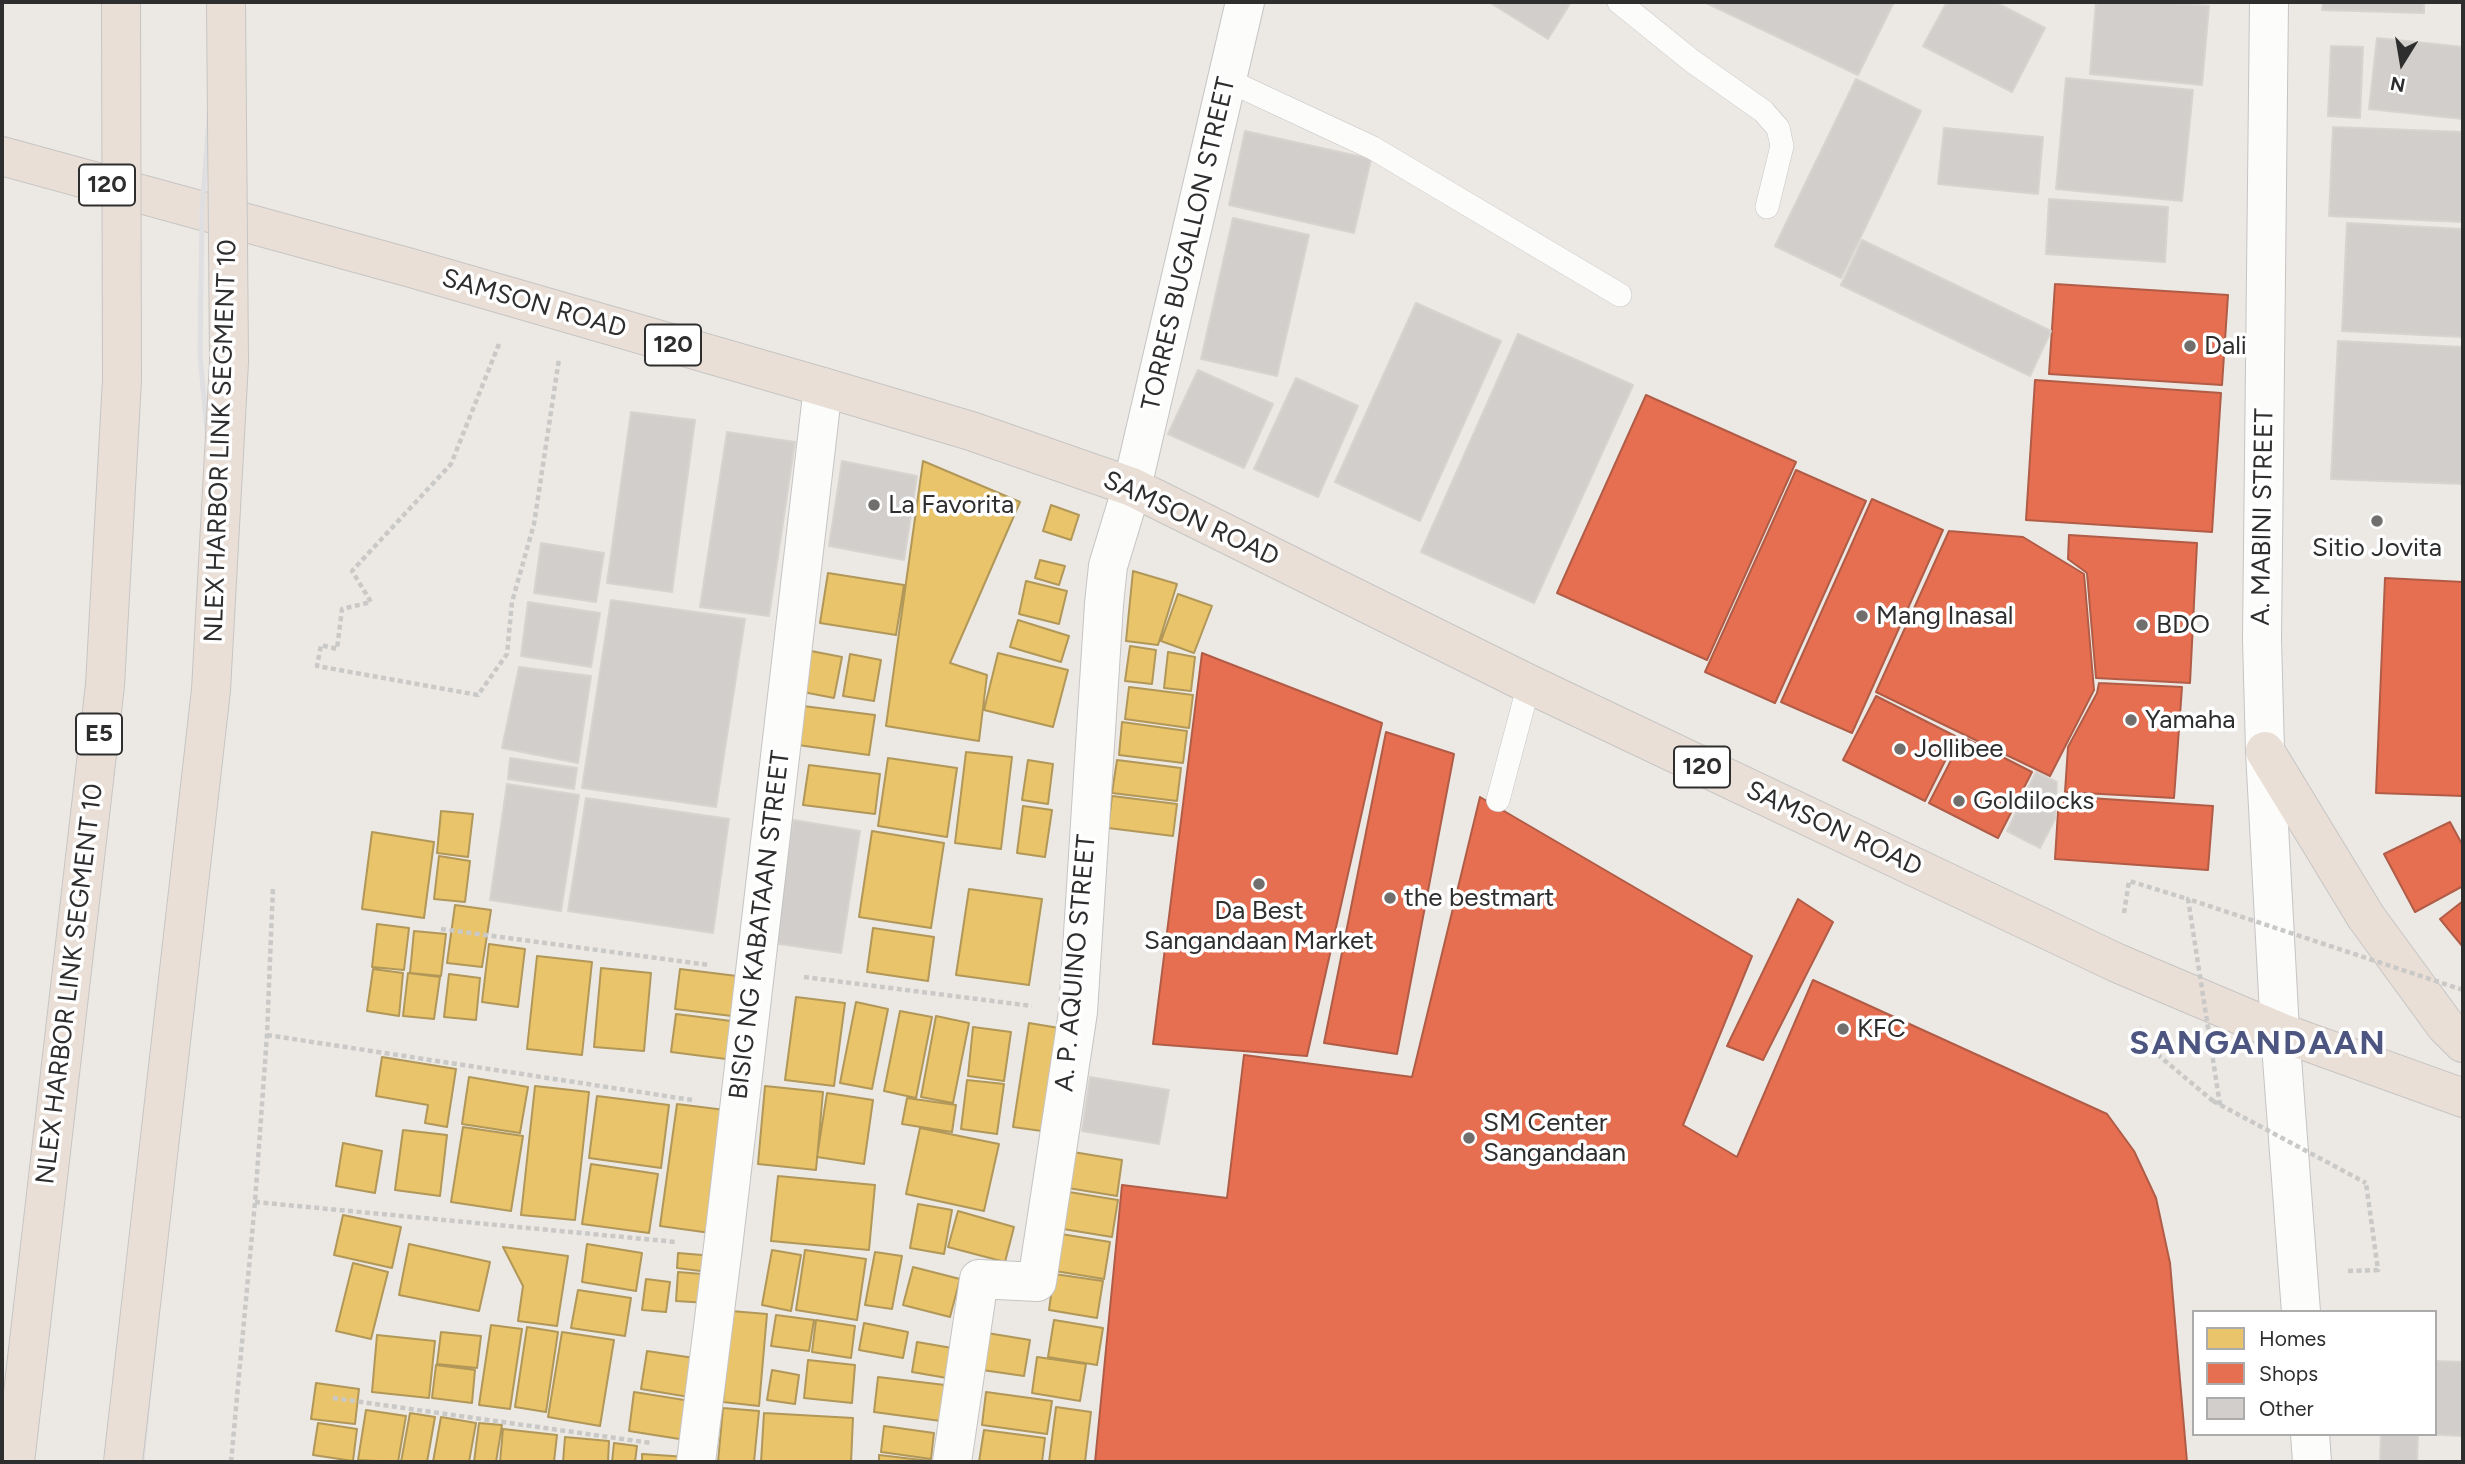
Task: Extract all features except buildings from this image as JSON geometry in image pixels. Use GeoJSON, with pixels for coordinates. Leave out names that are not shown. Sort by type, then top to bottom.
{"type":"FeatureCollection","features":[{"type":"Feature","properties":{"kind":"highway","name":"NLEX HARBOR LINK SEGMENT 10"},"geometry":{"type":"LineString","coordinates":[[15,1462],[105,685],[122,380],[121,2]]}},
{"type":"Feature","properties":{"kind":"highway","name":"NLEX HARBOR LINK SEGMENT 10"},"geometry":{"type":"LineString","coordinates":[[123,1462],[211,690],[229,362],[226,2]]}},
{"type":"Feature","properties":{"kind":"highway","name":"SAMSON ROAD"},"geometry":{"type":"LineString","coordinates":[[2,156],[411,268],[824,387],[971,431],[1132,487],[1529,684],[2117,963],[2280,1032]]}},
{"type":"Feature","properties":{"kind":"highway"},"geometry":{"type":"LineString","coordinates":[[2265,751],[2365,917],[2445,1025],[2463,1043]]}},
{"type":"Feature","properties":{"kind":"highway","name":"120"},"geometry":{"type":"LineString","coordinates":[[2280,1032],[2463,1098]]}},
{"type":"Feature","properties":{"kind":"street","name":"TORRES BUGALLON STREET"},"geometry":{"type":"LineString","coordinates":[[1132,487],[1245,2]]}},
{"type":"Feature","properties":{"kind":"street","name":"A. MABINI STREET"},"geometry":{"type":"LineString","coordinates":[[2269,2],[2262,639],[2265,751],[2280,1032],[2301,1310]]}},
{"type":"Feature","properties":{"kind":"street","name":"BISIG NG KABATAAN STREET"},"geometry":{"type":"LineString","coordinates":[[697,1456],[824,387]]}},
{"type":"Feature","properties":{"kind":"street","name":"A. P. AQUINO STREET"},"geometry":{"type":"LineString","coordinates":[[952,1462],[979,1279],[1037,1282],[1077,1012],[1108,566],[1132,487]]}},
{"type":"Feature","properties":{"kind":"street"},"geometry":{"type":"LineString","coordinates":[[2310,1436],[2312,1462]]}},
{"type":"Feature","properties":{"kind":"lane"},"geometry":{"type":"LineString","coordinates":[[1619,2],[1692,61],[1763,111],[1778,128],[1782,146],[1767,207]]}},
{"type":"Feature","properties":{"kind":"lane"},"geometry":{"type":"LineString","coordinates":[[1227,80],[1373,148],[1620,295]]}},
{"type":"Feature","properties":{"kind":"lane"},"geometry":{"type":"LineString","coordinates":[[1498,800],[1529,684]]}},
{"type":"Feature","properties":{"kind":"path"},"geometry":{"type":"LineString","coordinates":[[517,299],[451,464],[352,571],[371,602],[342,609],[337,649],[321,645],[317,666],[478,695],[507,654],[512,602],[534,524],[566,314]]}},
{"type":"Feature","properties":{"kind":"path"},"geometry":{"type":"LineString","coordinates":[[2129,881],[2463,990]]}},
{"type":"Feature","properties":{"kind":"path"},"geometry":{"type":"LineString","coordinates":[[231,1462],[255,1202],[267,1034],[273,886]]}},
{"type":"Feature","properties":{"kind":"path"},"geometry":{"type":"LineString","coordinates":[[2188,899],[2220,1105]]}},
{"type":"Feature","properties":{"kind":"path"},"geometry":{"type":"LineString","coordinates":[[267,1034],[740,1107]]}},
{"type":"Feature","properties":{"kind":"path"},"geometry":{"type":"LineString","coordinates":[[2145,1044],[2213,1101],[2366,1183],[2378,1270]]}},
{"type":"Feature","properties":{"kind":"path"},"geometry":{"type":"LineString","coordinates":[[255,1202],[723,1247]]}},
{"type":"Feature","properties":{"kind":"path"},"geometry":{"type":"LineString","coordinates":[[334,1398],[697,1456]]}},
{"type":"Feature","properties":{"kind":"railway"},"geometry":{"type":"LineString","coordinates":[[142,1462],[218,699],[216,526],[200,355],[202,211],[218,2]]}},
{"type":"Feature","properties":{"kind":"place","name":"Dali"},"geometry":{"type":"Point","coordinates":[2190,346]}},
{"type":"Feature","properties":{"kind":"place","name":"La Favorita"},"geometry":{"type":"Point","coordinates":[874,505]}},
{"type":"Feature","properties":{"kind":"place","name":"Sitio Jovita"},"geometry":{"type":"Point","coordinates":[2377,521]}},
{"type":"Feature","properties":{"kind":"place","name":"Mang Inasal"},"geometry":{"type":"Point","coordinates":[1862,616]}},
{"type":"Feature","properties":{"kind":"place","name":"BDO"},"geometry":{"type":"Point","coordinates":[2142,625]}},
{"type":"Feature","properties":{"kind":"place","name":"Yamaha"},"geometry":{"type":"Point","coordinates":[2131,720]}},
{"type":"Feature","properties":{"kind":"place","name":"Jollibee"},"geometry":{"type":"Point","coordinates":[1900,749]}},
{"type":"Feature","properties":{"kind":"place","name":"Goldilocks"},"geometry":{"type":"Point","coordinates":[1959,801]}},
{"type":"Feature","properties":{"kind":"place","name":"Da Best Sangandaan Market"},"geometry":{"type":"Point","coordinates":[1259,884]}},
{"type":"Feature","properties":{"kind":"place","name":"the bestmart"},"geometry":{"type":"Point","coordinates":[1390,898]}},
{"type":"Feature","properties":{"kind":"place","name":"KFC"},"geometry":{"type":"Point","coordinates":[1843,1029]}},
{"type":"Feature","properties":{"kind":"place","name":"SM Center Sangandaan"},"geometry":{"type":"Point","coordinates":[1469,1138]}},
{"type":"Feature","properties":{"kind":"district","name":"SANGANDAAN"},"geometry":{"type":"Point","coordinates":[2258,1044]}}]}
